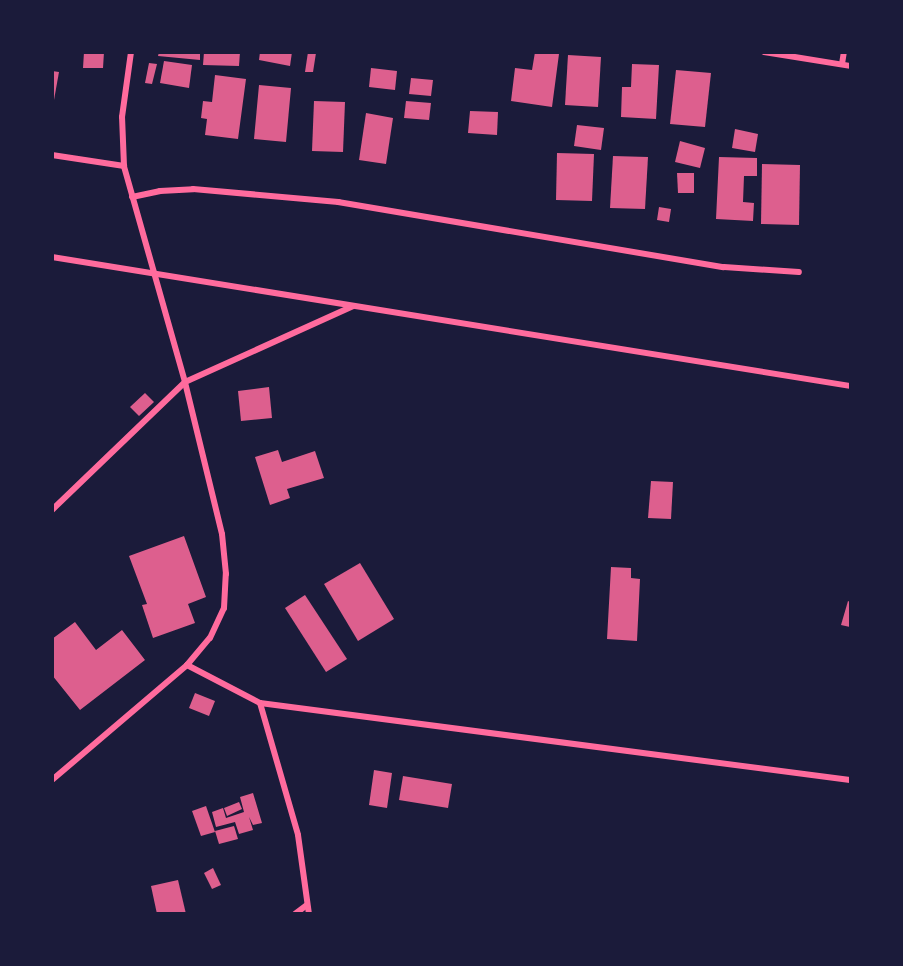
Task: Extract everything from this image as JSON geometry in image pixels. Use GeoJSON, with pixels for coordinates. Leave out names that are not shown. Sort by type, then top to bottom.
{"type":"FeatureCollection","features":[{"type":"Feature","properties":{"kind":"street"},"geometry":{"type":"LineString","coordinates":[[52,780],[188,665],[210,638],[224,608],[226,573],[222,534],[185,382],[124,166],[122,117],[131,52]]}},
{"type":"Feature","properties":{"kind":"street"},"geometry":{"type":"LineString","coordinates":[[764,52],[850,66]]}},
{"type":"Feature","properties":{"kind":"street"},"geometry":{"type":"LineString","coordinates":[[842,64],[844,52]]}},
{"type":"Feature","properties":{"kind":"street"},"geometry":{"type":"LineString","coordinates":[[52,155],[124,166]]}},
{"type":"Feature","properties":{"kind":"street"},"geometry":{"type":"LineString","coordinates":[[132,197],[160,191],[193,189],[338,202],[724,267],[799,272]]}},
{"type":"Feature","properties":{"kind":"street"},"geometry":{"type":"LineString","coordinates":[[52,257],[850,386]]}},
{"type":"Feature","properties":{"kind":"street"},"geometry":{"type":"LineString","coordinates":[[52,510],[185,382],[355,306]]}},
{"type":"Feature","properties":{"kind":"street"},"geometry":{"type":"LineString","coordinates":[[188,665],[260,703],[850,780]]}},
{"type":"Feature","properties":{"kind":"street"},"geometry":{"type":"LineString","coordinates":[[260,703],[298,835],[309,914]]}},
{"type":"Feature","properties":{"kind":"street"},"geometry":{"type":"LineString","coordinates":[[295,914],[307,905]]}},
{"type":"Feature","properties":{"kind":"building"},"geometry":{"type":"Polygon","coordinates":[[[84,52],[104,52],[103,68],[83,68],[84,52]]]}},
{"type":"Feature","properties":{"kind":"building"},"geometry":{"type":"Polygon","coordinates":[[[159,52],[200,52],[200,60],[158,56],[159,52]]]}},
{"type":"Feature","properties":{"kind":"building"},"geometry":{"type":"Polygon","coordinates":[[[204,52],[240,52],[239,66],[203,65],[204,52]]]}},
{"type":"Feature","properties":{"kind":"building"},"geometry":{"type":"Polygon","coordinates":[[[260,52],[292,52],[290,66],[259,60],[260,52]]]}},
{"type":"Feature","properties":{"kind":"building"},"geometry":{"type":"Polygon","coordinates":[[[308,52],[316,53],[313,72],[305,72],[308,52]]]}},
{"type":"Feature","properties":{"kind":"building"},"geometry":{"type":"Polygon","coordinates":[[[535,52],[559,54],[552,107],[511,101],[515,68],[532,70],[535,52]]]}},
{"type":"Feature","properties":{"kind":"building"},"geometry":{"type":"Polygon","coordinates":[[[568,55],[601,57],[598,107],[565,105],[568,55]]]}},
{"type":"Feature","properties":{"kind":"building"},"geometry":{"type":"Polygon","coordinates":[[[164,61],[192,65],[189,88],[160,83],[164,61]]]}},
{"type":"Feature","properties":{"kind":"building"},"geometry":{"type":"Polygon","coordinates":[[[149,63],[157,64],[152,84],[145,83],[149,63]]]}},
{"type":"Feature","properties":{"kind":"building"},"geometry":{"type":"Polygon","coordinates":[[[632,64],[659,65],[656,119],[621,117],[622,87],[631,87],[632,64]]]}},
{"type":"Feature","properties":{"kind":"building"},"geometry":{"type":"Polygon","coordinates":[[[371,68],[397,71],[395,90],[369,87],[371,68]]]}},
{"type":"Feature","properties":{"kind":"building"},"geometry":{"type":"Polygon","coordinates":[[[676,70],[711,73],[705,127],[670,124],[676,70]]]}},
{"type":"Feature","properties":{"kind":"building"},"geometry":{"type":"Polygon","coordinates":[[[52,71],[59,72],[54,100],[52,100],[52,71]]]}},
{"type":"Feature","properties":{"kind":"building"},"geometry":{"type":"Polygon","coordinates":[[[215,75],[246,79],[238,139],[205,135],[207,119],[201,118],[203,101],[212,102],[215,75]]]}},
{"type":"Feature","properties":{"kind":"building"},"geometry":{"type":"Polygon","coordinates":[[[411,78],[433,80],[431,96],[409,94],[411,78]]]}},
{"type":"Feature","properties":{"kind":"building"},"geometry":{"type":"Polygon","coordinates":[[[259,85],[291,88],[286,142],[254,139],[259,85]]]}},
{"type":"Feature","properties":{"kind":"building"},"geometry":{"type":"Polygon","coordinates":[[[314,101],[345,102],[343,152],[312,151],[314,101]]]}},
{"type":"Feature","properties":{"kind":"building"},"geometry":{"type":"Polygon","coordinates":[[[406,101],[431,103],[429,120],[404,118],[406,101]]]}},
{"type":"Feature","properties":{"kind":"building"},"geometry":{"type":"Polygon","coordinates":[[[470,111],[498,112],[497,135],[468,133],[470,111]]]}},
{"type":"Feature","properties":{"kind":"building"},"geometry":{"type":"Polygon","coordinates":[[[366,113],[393,118],[386,164],[359,160],[366,113]]]}},
{"type":"Feature","properties":{"kind":"building"},"geometry":{"type":"Polygon","coordinates":[[[577,125],[604,128],[601,150],[574,146],[577,125]]]}},
{"type":"Feature","properties":{"kind":"building"},"geometry":{"type":"Polygon","coordinates":[[[735,129],[758,134],[755,152],[732,148],[735,129]]]}},
{"type":"Feature","properties":{"kind":"building"},"geometry":{"type":"Polygon","coordinates":[[[680,141],[705,148],[700,168],[675,162],[680,141]]]}},
{"type":"Feature","properties":{"kind":"building"},"geometry":{"type":"Polygon","coordinates":[[[557,153],[594,154],[592,201],[556,200],[557,153]]]}},
{"type":"Feature","properties":{"kind":"building"},"geometry":{"type":"Polygon","coordinates":[[[613,156],[648,157],[645,209],[610,208],[613,156]]]}},
{"type":"Feature","properties":{"kind":"building"},"geometry":{"type":"Polygon","coordinates":[[[719,157],[757,158],[757,176],[744,176],[743,202],[754,203],[753,221],[716,219],[719,157]]]}},
{"type":"Feature","properties":{"kind":"building"},"geometry":{"type":"Polygon","coordinates":[[[762,164],[800,165],[799,225],[761,224],[762,164]]]}},
{"type":"Feature","properties":{"kind":"building"},"geometry":{"type":"Polygon","coordinates":[[[677,173],[694,173],[694,193],[678,193],[677,173]]]}},
{"type":"Feature","properties":{"kind":"building"},"geometry":{"type":"Polygon","coordinates":[[[659,207],[671,209],[669,222],[657,220],[659,207]]]}},
{"type":"Feature","properties":{"kind":"building"},"geometry":{"type":"Polygon","coordinates":[[[269,387],[272,418],[241,421],[238,391],[269,387]]]}},
{"type":"Feature","properties":{"kind":"building"},"geometry":{"type":"Polygon","coordinates":[[[145,393],[154,402],[139,416],[130,407],[145,393]]]}},
{"type":"Feature","properties":{"kind":"building"},"geometry":{"type":"Polygon","coordinates":[[[278,450],[282,462],[315,451],[324,478],[287,489],[290,498],[270,505],[255,457],[278,450]]]}},
{"type":"Feature","properties":{"kind":"building"},"geometry":{"type":"Polygon","coordinates":[[[651,481],[673,482],[671,519],[648,518],[651,481]]]}},
{"type":"Feature","properties":{"kind":"building"},"geometry":{"type":"Polygon","coordinates":[[[184,536],[206,597],[188,604],[195,623],[153,638],[142,605],[147,604],[129,556],[184,536]]]}},
{"type":"Feature","properties":{"kind":"building"},"geometry":{"type":"Polygon","coordinates":[[[360,563],[394,619],[358,641],[324,584],[360,563]]]}},
{"type":"Feature","properties":{"kind":"building"},"geometry":{"type":"Polygon","coordinates":[[[611,567],[631,568],[631,578],[640,579],[637,641],[607,639],[611,567]]]}},
{"type":"Feature","properties":{"kind":"building"},"geometry":{"type":"Polygon","coordinates":[[[305,595],[347,659],[326,672],[285,608],[305,595]]]}},
{"type":"Feature","properties":{"kind":"building"},"geometry":{"type":"Polygon","coordinates":[[[848,601],[850,602],[850,627],[841,625],[848,601]]]}},
{"type":"Feature","properties":{"kind":"building"},"geometry":{"type":"Polygon","coordinates":[[[75,622],[96,650],[122,630],[145,660],[80,710],[52,675],[52,639],[75,622]]]}},
{"type":"Feature","properties":{"kind":"building"},"geometry":{"type":"Polygon","coordinates":[[[195,693],[215,701],[209,716],[189,708],[195,693]]]}},
{"type":"Feature","properties":{"kind":"building"},"geometry":{"type":"Polygon","coordinates":[[[374,770],[392,773],[387,808],[369,805],[374,770]]]}},
{"type":"Feature","properties":{"kind":"building"},"geometry":{"type":"Polygon","coordinates":[[[403,776],[452,784],[448,808],[399,800],[403,776]]]}},
{"type":"Feature","properties":{"kind":"building"},"geometry":{"type":"Polygon","coordinates":[[[253,793],[262,823],[253,825],[249,817],[253,830],[239,834],[235,822],[216,827],[212,812],[223,808],[226,818],[244,812],[240,797],[253,793]]]}},
{"type":"Feature","properties":{"kind":"building"},"geometry":{"type":"Polygon","coordinates":[[[239,802],[242,809],[227,816],[224,808],[239,802]]]}},
{"type":"Feature","properties":{"kind":"building"},"geometry":{"type":"Polygon","coordinates":[[[206,806],[215,832],[201,836],[192,811],[206,806]]]}},
{"type":"Feature","properties":{"kind":"building"},"geometry":{"type":"Polygon","coordinates":[[[234,826],[238,839],[219,844],[215,831],[234,826]]]}},
{"type":"Feature","properties":{"kind":"building"},"geometry":{"type":"Polygon","coordinates":[[[213,868],[221,885],[212,889],[204,873],[213,868]]]}},
{"type":"Feature","properties":{"kind":"building"},"geometry":{"type":"Polygon","coordinates":[[[178,880],[186,914],[157,914],[151,886],[178,880]]]}}]}
